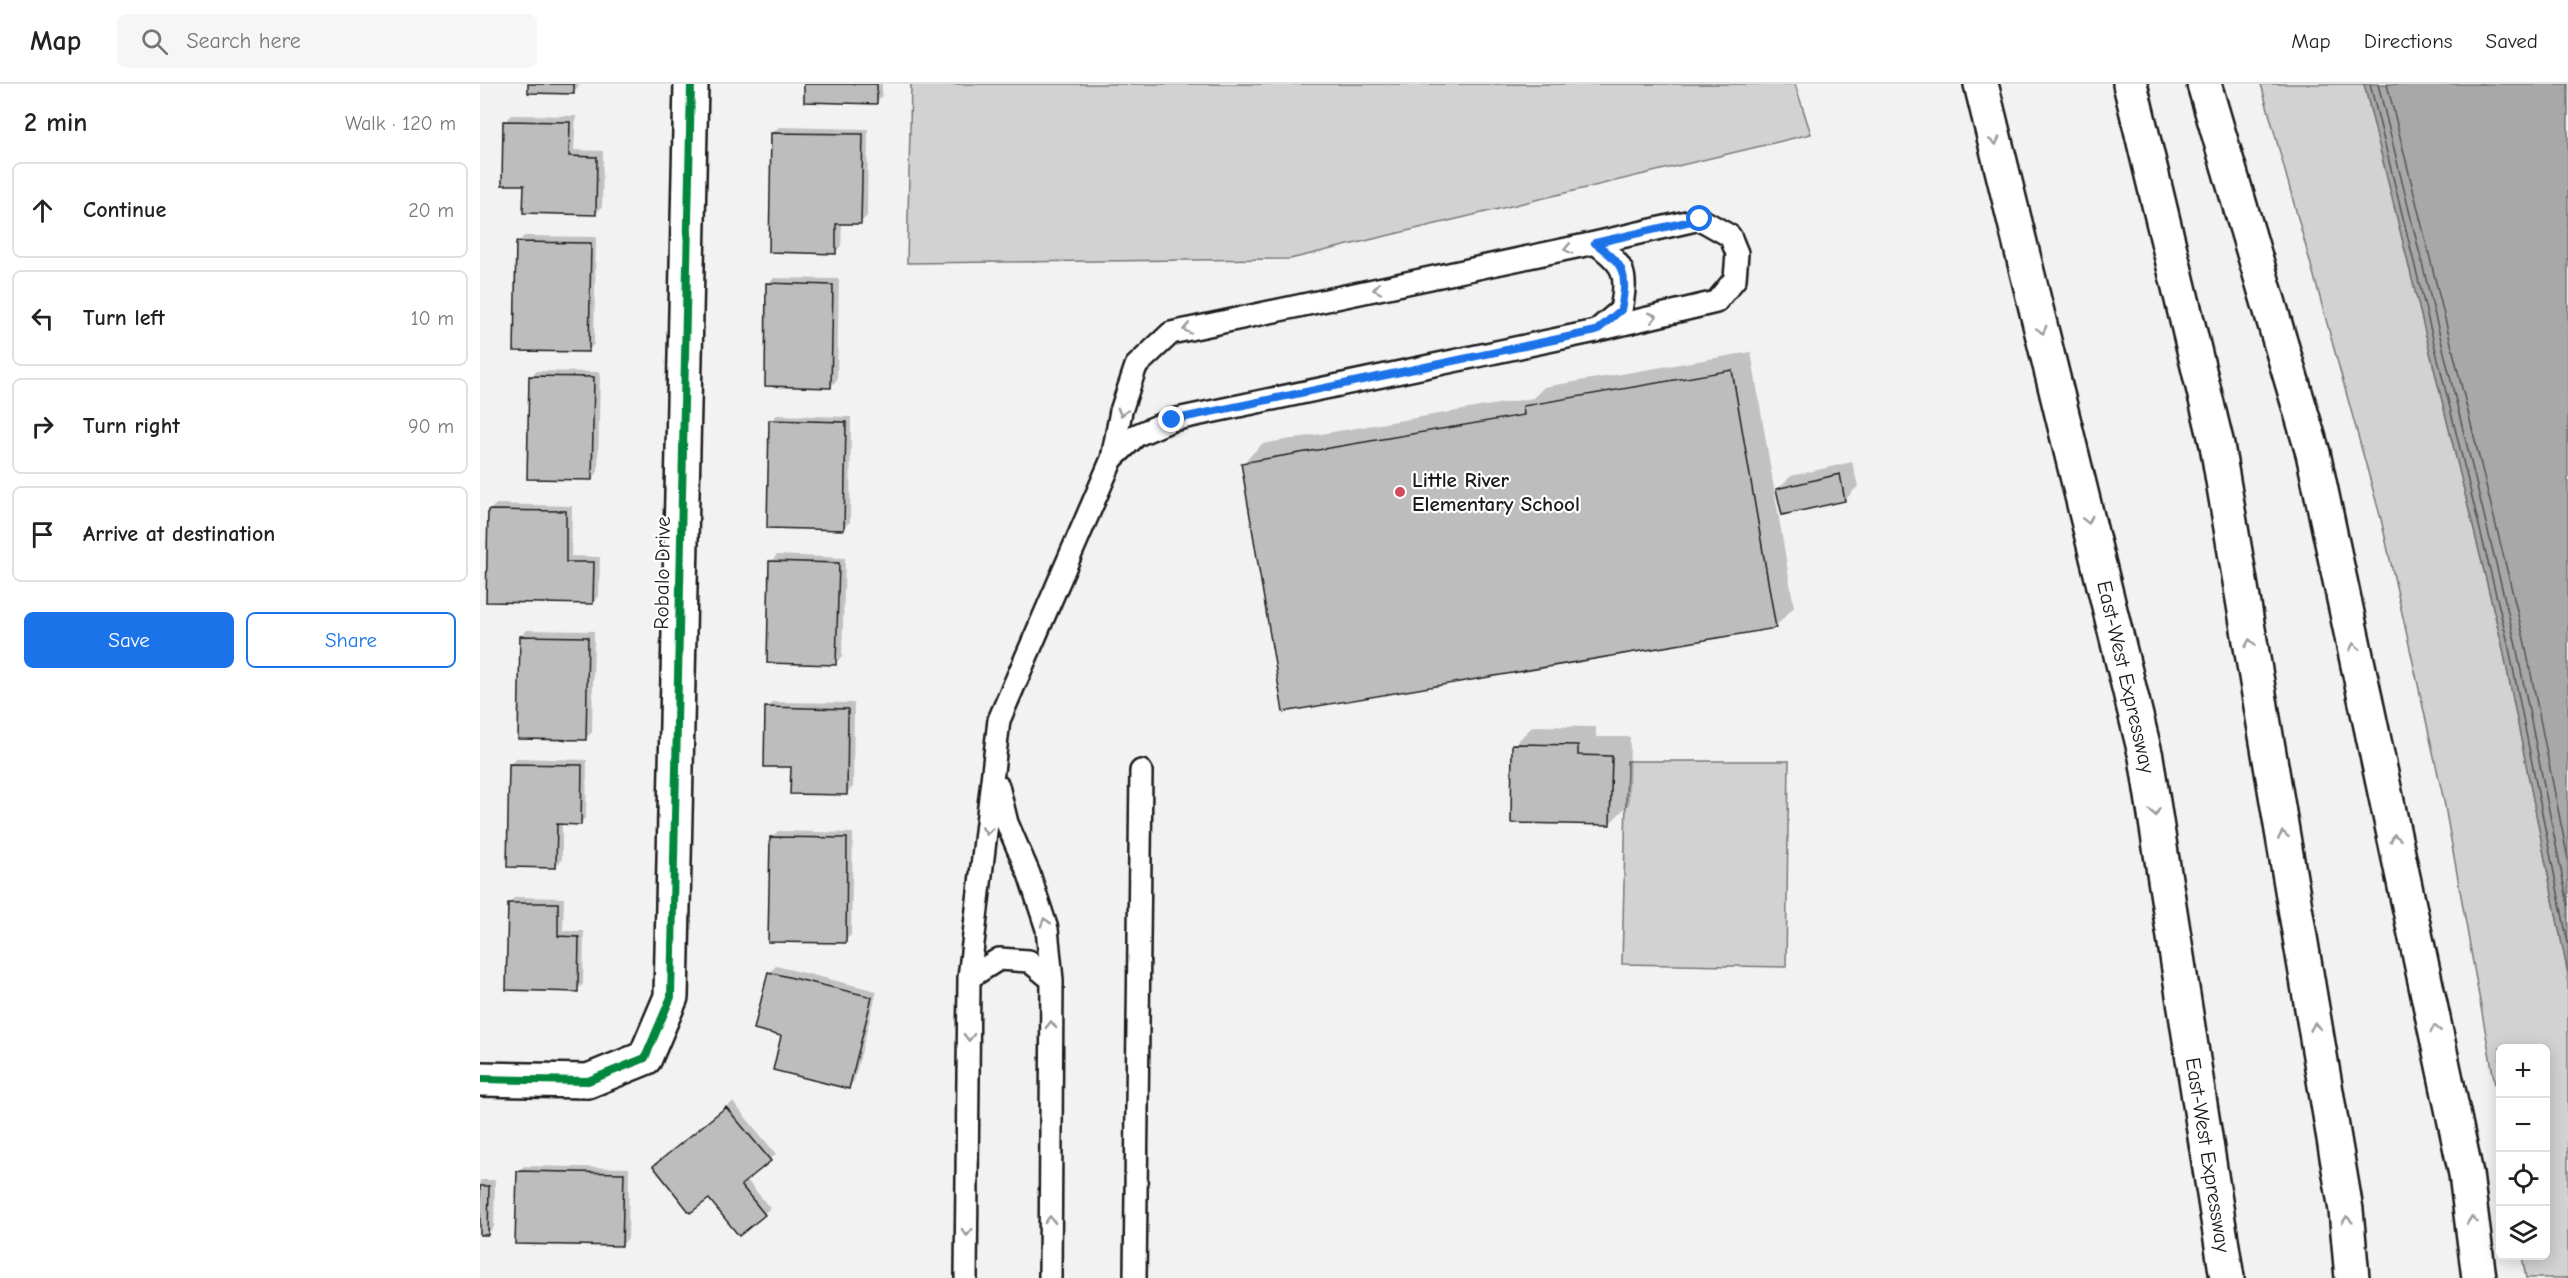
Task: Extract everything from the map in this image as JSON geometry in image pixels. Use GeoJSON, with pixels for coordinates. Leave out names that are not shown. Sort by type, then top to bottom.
{"type":"FeatureCollection","features":[{"type":"Feature","properties":{"kind":"main road","name":"Robalo Drive"},"geometry":{"type":"LineString","coordinates":[[480,1079],[588,1081],[645,1058],[671,997],[691,84]]}},
{"type":"Feature","properties":{"kind":"main road","name":"East-West Expressway"},"geometry":{"type":"LineString","coordinates":[[1981,84],[2146,757],[2227,1278]]}},
{"type":"Feature","properties":{"kind":"main road"},"geometry":{"type":"LineString","coordinates":[[2130,84],[2217,445],[2346,1210],[2352,1278]]}},
{"type":"Feature","properties":{"kind":"main road"},"geometry":{"type":"LineString","coordinates":[[2204,84],[2313,453],[2466,1174],[2479,1278]]}},
{"type":"Feature","properties":{"kind":"lane"},"geometry":{"type":"LineString","coordinates":[[966,1278],[969,978],[995,773],[999,720],[1112,459],[1121,411],[1136,366],[1171,333],[1700,219],[1730,236],[1737,253],[1735,279],[1716,302],[1596,331],[1172,420],[1137,435],[1112,459]]}},
{"type":"Feature","properties":{"kind":"lane"},"geometry":{"type":"LineString","coordinates":[[1595,243],[1617,259],[1626,285],[1621,310],[1596,331]]}},
{"type":"Feature","properties":{"kind":"lane"},"geometry":{"type":"LineString","coordinates":[[1135,1278],[1142,771]]}},
{"type":"Feature","properties":{"kind":"lane"},"geometry":{"type":"LineString","coordinates":[[995,773],[1007,823],[1029,874],[1047,929],[1052,980],[1050,1278]]}},
{"type":"Feature","properties":{"kind":"lane"},"geometry":{"type":"LineString","coordinates":[[969,978],[999,959],[1029,961],[1052,980]]}},
{"type":"Feature","properties":{"kind":"shaded area"},"geometry":{"type":"Polygon","coordinates":[[[911,84],[1795,84],[1811,134],[1290,259],[907,263],[911,84]]]}},
{"type":"Feature","properties":{"kind":"shaded area"},"geometry":{"type":"Polygon","coordinates":[[[2261,84],[2364,84],[2502,644],[2568,974],[2568,1278],[2526,1278],[2523,1260],[2550,1260],[2550,1044],[2496,1044],[2496,1091],[2444,801],[2381,519],[2261,84]]]}},
{"type":"Feature","properties":{"kind":"shaded area"},"geometry":{"type":"Polygon","coordinates":[[[1627,761],[1789,761],[1786,967],[1622,964],[1627,761]]]}},
{"type":"Feature","properties":{"kind":"water"},"geometry":{"type":"Polygon","coordinates":[[[2364,84],[2568,84],[2568,974],[2502,644],[2364,84]]]}},
{"type":"Feature","properties":{"kind":"building"},"geometry":{"type":"Polygon","coordinates":[[[528,84],[574,84],[574,94],[528,93],[528,84]]]}},
{"type":"Feature","properties":{"kind":"building"},"geometry":{"type":"Polygon","coordinates":[[[804,84],[877,84],[877,104],[804,102],[804,84]]]}},
{"type":"Feature","properties":{"kind":"building"},"geometry":{"type":"Polygon","coordinates":[[[503,121],[570,122],[569,156],[597,157],[596,215],[523,213],[524,185],[502,185],[503,121]]]}},
{"type":"Feature","properties":{"kind":"building"},"geometry":{"type":"Polygon","coordinates":[[[771,133],[863,134],[861,224],[836,224],[836,254],[769,252],[771,133]]]}},
{"type":"Feature","properties":{"kind":"building"},"geometry":{"type":"Polygon","coordinates":[[[516,242],[591,243],[589,352],[514,351],[516,242]]]}},
{"type":"Feature","properties":{"kind":"building"},"geometry":{"type":"Polygon","coordinates":[[[766,283],[833,285],[831,388],[765,386],[766,283]]]}},
{"type":"Feature","properties":{"kind":"building"},"geometry":{"type":"Polygon","coordinates":[[[1732,370],[1776,628],[1283,712],[1241,463],[1524,415],[1523,406],[1732,370]]]}},
{"type":"Feature","properties":{"kind":"building"},"geometry":{"type":"Polygon","coordinates":[[[529,376],[594,377],[592,480],[527,479],[529,376]]]}},
{"type":"Feature","properties":{"kind":"building"},"geometry":{"type":"Polygon","coordinates":[[[769,420],[846,422],[844,530],[767,528],[769,420]]]}},
{"type":"Feature","properties":{"kind":"building"},"geometry":{"type":"Polygon","coordinates":[[[1840,474],[1845,501],[1782,515],[1776,489],[1840,474]]]}},
{"type":"Feature","properties":{"kind":"building"},"geometry":{"type":"Polygon","coordinates":[[[488,510],[566,511],[566,562],[594,562],[593,604],[486,602],[488,510]]]}},
{"type":"Feature","properties":{"kind":"building"},"geometry":{"type":"Polygon","coordinates":[[[769,561],[839,563],[836,665],[767,663],[769,561]]]}},
{"type":"Feature","properties":{"kind":"building"},"geometry":{"type":"Polygon","coordinates":[[[520,636],[588,637],[586,740],[518,739],[520,636]]]}},
{"type":"Feature","properties":{"kind":"building"},"geometry":{"type":"Polygon","coordinates":[[[765,707],[848,709],[847,795],[790,794],[791,767],[764,767],[765,707]]]}},
{"type":"Feature","properties":{"kind":"building"},"geometry":{"type":"Polygon","coordinates":[[[1512,744],[1578,745],[1578,755],[1612,756],[1610,825],[1511,823],[1512,744]]]}},
{"type":"Feature","properties":{"kind":"building"},"geometry":{"type":"Polygon","coordinates":[[[509,764],[582,765],[581,825],[557,824],[556,868],[507,867],[509,764]]]}},
{"type":"Feature","properties":{"kind":"building"},"geometry":{"type":"Polygon","coordinates":[[[770,837],[847,838],[846,943],[768,942],[770,837]]]}},
{"type":"Feature","properties":{"kind":"building"},"geometry":{"type":"Polygon","coordinates":[[[508,903],[558,903],[558,936],[579,937],[578,992],[506,990],[508,903]]]}},
{"type":"Feature","properties":{"kind":"building"},"geometry":{"type":"Polygon","coordinates":[[[768,972],[872,997],[849,1089],[773,1070],[781,1036],[754,1029],[768,972]]]}},
{"type":"Feature","properties":{"kind":"building"},"geometry":{"type":"Polygon","coordinates":[[[726,1107],[771,1161],[741,1185],[765,1215],[739,1236],[709,1199],[690,1213],[653,1166],[726,1107]]]}},
{"type":"Feature","properties":{"kind":"building"},"geometry":{"type":"Polygon","coordinates":[[[517,1171],[624,1173],[622,1246],[515,1244],[517,1171]]]}},
{"type":"Feature","properties":{"kind":"building"},"geometry":{"type":"Polygon","coordinates":[[[480,1186],[489,1186],[488,1235],[480,1235],[480,1186]]]}},
{"type":"Feature","properties":{"kind":"cycle path"},"geometry":{"type":"LineString","coordinates":[[480,1079],[588,1081],[645,1058],[671,997],[691,84]]}},
{"type":"Feature","properties":{"kind":"place","name":"Little River Elementary School"},"geometry":{"type":"Point","coordinates":[1400,492]}},
{"type":"Feature","properties":{"kind":"route"},"geometry":{"type":"LineString","coordinates":[[1172,420],[1596,331],[1621,310],[1626,285],[1617,259],[1595,243],[1700,219]]}}]}
